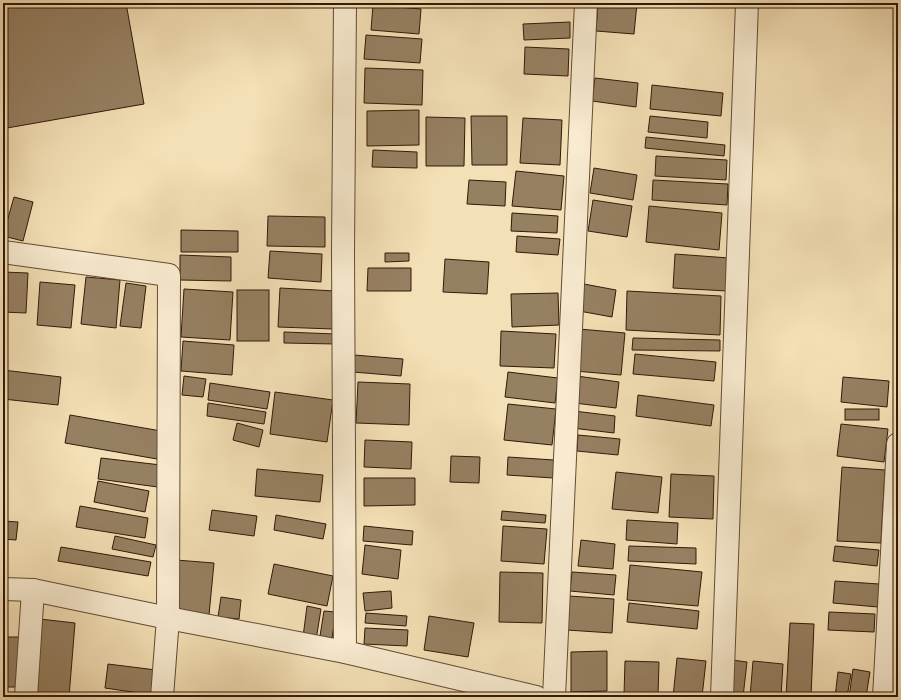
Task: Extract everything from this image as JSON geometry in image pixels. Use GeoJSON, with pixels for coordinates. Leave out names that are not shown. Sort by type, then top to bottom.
{"type":"FeatureCollection","features":[{"type":"Feature","properties":{"kind":"street"},"geometry":{"type":"LineString","coordinates":[[345,3],[343,251],[345,652]]}},
{"type":"Feature","properties":{"kind":"street"},"geometry":{"type":"LineString","coordinates":[[554,697],[586,3]]}},
{"type":"Feature","properties":{"kind":"street"},"geometry":{"type":"LineString","coordinates":[[722,697],[746,3]]}},
{"type":"Feature","properties":{"kind":"street"},"geometry":{"type":"LineString","coordinates":[[3,252],[169,275],[168,618],[162,697]]}},
{"type":"Feature","properties":{"kind":"street"},"geometry":{"type":"LineString","coordinates":[[884,697],[898,444]]}},
{"type":"Feature","properties":{"kind":"street"},"geometry":{"type":"LineString","coordinates":[[3,590],[33,590],[345,652],[536,697]]}},
{"type":"Feature","properties":{"kind":"street"},"geometry":{"type":"LineString","coordinates":[[26,697],[33,590]]}},
{"type":"Feature","properties":{"kind":"building"},"geometry":{"type":"Polygon","coordinates":[[[3,3],[126,3],[144,104],[7,128],[3,108],[3,3]]]}},
{"type":"Feature","properties":{"kind":"building"},"geometry":{"type":"Polygon","coordinates":[[[598,3],[637,3],[634,34],[596,31],[598,3]]]}},
{"type":"Feature","properties":{"kind":"building"},"geometry":{"type":"Polygon","coordinates":[[[373,5],[421,9],[419,34],[371,30],[373,5]]]}},
{"type":"Feature","properties":{"kind":"building"},"geometry":{"type":"Polygon","coordinates":[[[570,22],[570,38],[524,40],[523,24],[570,22]]]}},
{"type":"Feature","properties":{"kind":"building"},"geometry":{"type":"Polygon","coordinates":[[[366,35],[422,39],[420,63],[364,59],[366,35]]]}},
{"type":"Feature","properties":{"kind":"building"},"geometry":{"type":"Polygon","coordinates":[[[525,47],[569,49],[568,76],[524,74],[525,47]]]}},
{"type":"Feature","properties":{"kind":"building"},"geometry":{"type":"Polygon","coordinates":[[[365,68],[423,70],[422,105],[364,103],[365,68]]]}},
{"type":"Feature","properties":{"kind":"building"},"geometry":{"type":"Polygon","coordinates":[[[595,78],[638,83],[636,107],[592,101],[595,78]]]}},
{"type":"Feature","properties":{"kind":"building"},"geometry":{"type":"Polygon","coordinates":[[[652,85],[723,93],[721,116],[650,109],[652,85]]]}},
{"type":"Feature","properties":{"kind":"building"},"geometry":{"type":"Polygon","coordinates":[[[419,110],[419,145],[367,146],[367,111],[419,110]]]}},
{"type":"Feature","properties":{"kind":"building"},"geometry":{"type":"Polygon","coordinates":[[[471,116],[507,116],[507,165],[472,165],[471,116]]]}},
{"type":"Feature","properties":{"kind":"building"},"geometry":{"type":"Polygon","coordinates":[[[650,116],[708,122],[707,138],[648,132],[650,116]]]}},
{"type":"Feature","properties":{"kind":"building"},"geometry":{"type":"Polygon","coordinates":[[[426,117],[465,118],[464,166],[426,166],[426,117]]]}},
{"type":"Feature","properties":{"kind":"building"},"geometry":{"type":"Polygon","coordinates":[[[523,118],[562,120],[560,165],[520,163],[523,118]]]}},
{"type":"Feature","properties":{"kind":"building"},"geometry":{"type":"Polygon","coordinates":[[[646,137],[725,145],[724,156],[645,148],[646,137]]]}},
{"type":"Feature","properties":{"kind":"building"},"geometry":{"type":"Polygon","coordinates":[[[373,150],[417,152],[417,168],[372,167],[373,150]]]}},
{"type":"Feature","properties":{"kind":"building"},"geometry":{"type":"Polygon","coordinates":[[[656,156],[727,160],[726,180],[655,176],[656,156]]]}},
{"type":"Feature","properties":{"kind":"building"},"geometry":{"type":"Polygon","coordinates":[[[594,168],[637,175],[633,200],[590,193],[594,168]]]}},
{"type":"Feature","properties":{"kind":"building"},"geometry":{"type":"Polygon","coordinates":[[[516,171],[564,176],[561,210],[512,206],[516,171]]]}},
{"type":"Feature","properties":{"kind":"building"},"geometry":{"type":"Polygon","coordinates":[[[469,180],[506,182],[505,206],[467,204],[469,180]]]}},
{"type":"Feature","properties":{"kind":"building"},"geometry":{"type":"Polygon","coordinates":[[[653,180],[728,184],[727,205],[652,200],[653,180]]]}},
{"type":"Feature","properties":{"kind":"building"},"geometry":{"type":"Polygon","coordinates":[[[14,197],[33,202],[23,241],[3,236],[14,197]]]}},
{"type":"Feature","properties":{"kind":"building"},"geometry":{"type":"Polygon","coordinates":[[[593,200],[632,206],[627,237],[588,231],[593,200]]]}},
{"type":"Feature","properties":{"kind":"building"},"geometry":{"type":"Polygon","coordinates":[[[649,206],[722,213],[719,250],[646,242],[649,206]]]}},
{"type":"Feature","properties":{"kind":"building"},"geometry":{"type":"Polygon","coordinates":[[[512,213],[558,216],[557,233],[511,231],[512,213]]]}},
{"type":"Feature","properties":{"kind":"building"},"geometry":{"type":"Polygon","coordinates":[[[268,216],[325,217],[325,247],[267,246],[268,216]]]}},
{"type":"Feature","properties":{"kind":"building"},"geometry":{"type":"Polygon","coordinates":[[[181,230],[238,231],[238,252],[181,252],[181,230]]]}},
{"type":"Feature","properties":{"kind":"building"},"geometry":{"type":"Polygon","coordinates":[[[517,236],[560,239],[558,255],[516,252],[517,236]]]}},
{"type":"Feature","properties":{"kind":"building"},"geometry":{"type":"Polygon","coordinates":[[[270,251],[322,254],[321,282],[268,278],[270,251]]]}},
{"type":"Feature","properties":{"kind":"building"},"geometry":{"type":"Polygon","coordinates":[[[385,253],[409,253],[409,261],[385,262],[385,253]]]}},
{"type":"Feature","properties":{"kind":"building"},"geometry":{"type":"Polygon","coordinates":[[[675,254],[729,258],[727,291],[673,288],[675,254]]]}},
{"type":"Feature","properties":{"kind":"building"},"geometry":{"type":"Polygon","coordinates":[[[180,255],[231,257],[231,281],[180,280],[180,255]]]}},
{"type":"Feature","properties":{"kind":"building"},"geometry":{"type":"Polygon","coordinates":[[[445,259],[489,262],[487,294],[443,292],[445,259]]]}},
{"type":"Feature","properties":{"kind":"building"},"geometry":{"type":"Polygon","coordinates":[[[368,268],[411,268],[411,291],[367,291],[368,268]]]}},
{"type":"Feature","properties":{"kind":"building"},"geometry":{"type":"Polygon","coordinates":[[[3,272],[28,273],[26,313],[3,312],[3,272]]]}},
{"type":"Feature","properties":{"kind":"building"},"geometry":{"type":"Polygon","coordinates":[[[86,277],[120,280],[116,328],[81,324],[86,277]]]}},
{"type":"Feature","properties":{"kind":"building"},"geometry":{"type":"Polygon","coordinates":[[[40,282],[75,285],[71,328],[37,325],[40,282]]]}},
{"type":"Feature","properties":{"kind":"building"},"geometry":{"type":"Polygon","coordinates":[[[126,283],[146,286],[141,328],[120,326],[126,283]]]}},
{"type":"Feature","properties":{"kind":"building"},"geometry":{"type":"Polygon","coordinates":[[[584,284],[616,290],[612,317],[579,311],[584,284]]]}},
{"type":"Feature","properties":{"kind":"building"},"geometry":{"type":"Polygon","coordinates":[[[280,288],[335,291],[333,329],[278,327],[280,288]]]}},
{"type":"Feature","properties":{"kind":"building"},"geometry":{"type":"Polygon","coordinates":[[[184,289],[233,292],[230,340],[181,337],[184,289]]]}},
{"type":"Feature","properties":{"kind":"building"},"geometry":{"type":"Polygon","coordinates":[[[237,290],[269,290],[269,341],[237,341],[237,290]]]}},
{"type":"Feature","properties":{"kind":"building"},"geometry":{"type":"Polygon","coordinates":[[[627,291],[721,296],[720,335],[626,330],[627,291]]]}},
{"type":"Feature","properties":{"kind":"building"},"geometry":{"type":"Polygon","coordinates":[[[558,293],[559,325],[512,327],[511,294],[558,293]]]}},
{"type":"Feature","properties":{"kind":"building"},"geometry":{"type":"Polygon","coordinates":[[[579,329],[625,333],[621,375],[575,371],[579,329]]]}},
{"type":"Feature","properties":{"kind":"building"},"geometry":{"type":"Polygon","coordinates":[[[501,331],[556,334],[554,368],[500,366],[501,331]]]}},
{"type":"Feature","properties":{"kind":"building"},"geometry":{"type":"Polygon","coordinates":[[[284,332],[336,334],[336,344],[284,343],[284,332]]]}},
{"type":"Feature","properties":{"kind":"building"},"geometry":{"type":"Polygon","coordinates":[[[633,338],[720,340],[720,351],[632,350],[633,338]]]}},
{"type":"Feature","properties":{"kind":"building"},"geometry":{"type":"Polygon","coordinates":[[[183,341],[234,345],[232,375],[181,371],[183,341]]]}},
{"type":"Feature","properties":{"kind":"building"},"geometry":{"type":"Polygon","coordinates":[[[635,354],[716,362],[714,381],[633,374],[635,354]]]}},
{"type":"Feature","properties":{"kind":"building"},"geometry":{"type":"Polygon","coordinates":[[[354,355],[403,359],[401,376],[353,372],[354,355]]]}},
{"type":"Feature","properties":{"kind":"building"},"geometry":{"type":"Polygon","coordinates":[[[3,370],[61,377],[58,405],[3,399],[3,370]]]}},
{"type":"Feature","properties":{"kind":"building"},"geometry":{"type":"Polygon","coordinates":[[[508,372],[558,378],[555,403],[505,397],[508,372]]]}},
{"type":"Feature","properties":{"kind":"building"},"geometry":{"type":"Polygon","coordinates":[[[184,376],[206,379],[203,397],[182,395],[184,376]]]}},
{"type":"Feature","properties":{"kind":"building"},"geometry":{"type":"Polygon","coordinates":[[[577,376],[619,382],[616,408],[574,403],[577,376]]]}},
{"type":"Feature","properties":{"kind":"building"},"geometry":{"type":"Polygon","coordinates":[[[843,377],[889,381],[887,407],[841,402],[843,377]]]}},
{"type":"Feature","properties":{"kind":"building"},"geometry":{"type":"Polygon","coordinates":[[[358,382],[410,384],[409,425],[356,423],[358,382]]]}},
{"type":"Feature","properties":{"kind":"building"},"geometry":{"type":"Polygon","coordinates":[[[210,383],[270,392],[267,409],[208,400],[210,383]]]}},
{"type":"Feature","properties":{"kind":"building"},"geometry":{"type":"Polygon","coordinates":[[[275,392],[333,400],[327,442],[270,434],[275,392]]]}},
{"type":"Feature","properties":{"kind":"building"},"geometry":{"type":"Polygon","coordinates":[[[638,395],[714,405],[711,426],[636,416],[638,395]]]}},
{"type":"Feature","properties":{"kind":"building"},"geometry":{"type":"Polygon","coordinates":[[[208,403],[266,412],[264,424],[207,416],[208,403]]]}},
{"type":"Feature","properties":{"kind":"building"},"geometry":{"type":"Polygon","coordinates":[[[508,404],[556,409],[552,445],[504,440],[508,404]]]}},
{"type":"Feature","properties":{"kind":"building"},"geometry":{"type":"Polygon","coordinates":[[[845,409],[879,409],[879,420],[845,420],[845,409]]]}},
{"type":"Feature","properties":{"kind":"building"},"geometry":{"type":"Polygon","coordinates":[[[574,411],[615,416],[614,433],[572,428],[574,411]]]}},
{"type":"Feature","properties":{"kind":"building"},"geometry":{"type":"Polygon","coordinates":[[[70,415],[161,431],[157,459],[65,443],[70,415]]]}},
{"type":"Feature","properties":{"kind":"building"},"geometry":{"type":"Polygon","coordinates":[[[237,423],[263,430],[259,447],[233,440],[237,423]]]}},
{"type":"Feature","properties":{"kind":"building"},"geometry":{"type":"Polygon","coordinates":[[[841,424],[888,429],[884,462],[837,456],[841,424]]]}},
{"type":"Feature","properties":{"kind":"building"},"geometry":{"type":"Polygon","coordinates":[[[578,435],[620,439],[618,455],[577,451],[578,435]]]}},
{"type":"Feature","properties":{"kind":"building"},"geometry":{"type":"Polygon","coordinates":[[[365,440],[412,442],[411,469],[364,467],[365,440]]]}},
{"type":"Feature","properties":{"kind":"building"},"geometry":{"type":"Polygon","coordinates":[[[451,456],[480,457],[479,483],[450,482],[451,456]]]}},
{"type":"Feature","properties":{"kind":"building"},"geometry":{"type":"Polygon","coordinates":[[[508,457],[554,460],[553,478],[507,475],[508,457]]]}},
{"type":"Feature","properties":{"kind":"building"},"geometry":{"type":"Polygon","coordinates":[[[101,458],[161,465],[158,487],[98,479],[101,458]]]}},
{"type":"Feature","properties":{"kind":"building"},"geometry":{"type":"Polygon","coordinates":[[[842,467],[885,470],[881,543],[837,541],[842,467]]]}},
{"type":"Feature","properties":{"kind":"building"},"geometry":{"type":"Polygon","coordinates":[[[257,469],[323,475],[320,502],[255,496],[257,469]]]}},
{"type":"Feature","properties":{"kind":"building"},"geometry":{"type":"Polygon","coordinates":[[[616,472],[662,477],[658,513],[612,509],[616,472]]]}},
{"type":"Feature","properties":{"kind":"building"},"geometry":{"type":"Polygon","coordinates":[[[671,474],[714,476],[713,519],[669,517],[671,474]]]}},
{"type":"Feature","properties":{"kind":"building"},"geometry":{"type":"Polygon","coordinates":[[[364,478],[415,478],[415,505],[364,506],[364,478]]]}},
{"type":"Feature","properties":{"kind":"building"},"geometry":{"type":"Polygon","coordinates":[[[98,481],[149,491],[145,512],[94,502],[98,481]]]}},
{"type":"Feature","properties":{"kind":"building"},"geometry":{"type":"Polygon","coordinates":[[[80,506],[148,518],[145,538],[76,527],[80,506]]]}},
{"type":"Feature","properties":{"kind":"building"},"geometry":{"type":"Polygon","coordinates":[[[212,510],[257,516],[254,536],[209,530],[212,510]]]}},
{"type":"Feature","properties":{"kind":"building"},"geometry":{"type":"Polygon","coordinates":[[[502,511],[546,515],[545,523],[501,520],[502,511]]]}},
{"type":"Feature","properties":{"kind":"building"},"geometry":{"type":"Polygon","coordinates":[[[276,515],[326,524],[323,539],[274,530],[276,515]]]}},
{"type":"Feature","properties":{"kind":"building"},"geometry":{"type":"Polygon","coordinates":[[[627,520],[678,523],[677,544],[626,540],[627,520]]]}},
{"type":"Feature","properties":{"kind":"building"},"geometry":{"type":"Polygon","coordinates":[[[3,521],[18,522],[16,540],[3,539],[3,521]]]}},
{"type":"Feature","properties":{"kind":"building"},"geometry":{"type":"Polygon","coordinates":[[[364,526],[413,531],[412,545],[363,541],[364,526]]]}},
{"type":"Feature","properties":{"kind":"building"},"geometry":{"type":"Polygon","coordinates":[[[503,526],[547,529],[544,564],[501,561],[503,526]]]}},
{"type":"Feature","properties":{"kind":"building"},"geometry":{"type":"Polygon","coordinates":[[[115,536],[156,545],[153,557],[112,549],[115,536]]]}},
{"type":"Feature","properties":{"kind":"building"},"geometry":{"type":"Polygon","coordinates":[[[581,540],[615,544],[613,569],[578,566],[581,540]]]}},
{"type":"Feature","properties":{"kind":"building"},"geometry":{"type":"Polygon","coordinates":[[[365,545],[401,550],[398,579],[362,574],[365,545]]]}},
{"type":"Feature","properties":{"kind":"building"},"geometry":{"type":"Polygon","coordinates":[[[629,546],[696,548],[696,564],[628,561],[629,546]]]}},
{"type":"Feature","properties":{"kind":"building"},"geometry":{"type":"Polygon","coordinates":[[[835,546],[879,550],[877,566],[833,561],[835,546]]]}},
{"type":"Feature","properties":{"kind":"building"},"geometry":{"type":"Polygon","coordinates":[[[61,547],[151,562],[148,576],[58,561],[61,547]]]}},
{"type":"Feature","properties":{"kind":"building"},"geometry":{"type":"Polygon","coordinates":[[[176,560],[214,563],[209,615],[171,611],[176,560]]]}},
{"type":"Feature","properties":{"kind":"building"},"geometry":{"type":"Polygon","coordinates":[[[274,564],[333,576],[327,606],[268,594],[274,564]]]}},
{"type":"Feature","properties":{"kind":"building"},"geometry":{"type":"Polygon","coordinates":[[[630,565],[702,572],[698,606],[627,600],[630,565]]]}},
{"type":"Feature","properties":{"kind":"building"},"geometry":{"type":"Polygon","coordinates":[[[500,572],[543,573],[542,623],[499,622],[500,572]]]}},
{"type":"Feature","properties":{"kind":"building"},"geometry":{"type":"Polygon","coordinates":[[[572,572],[616,575],[614,595],[570,591],[572,572]]]}},
{"type":"Feature","properties":{"kind":"building"},"geometry":{"type":"Polygon","coordinates":[[[835,581],[879,584],[878,607],[833,603],[835,581]]]}},
{"type":"Feature","properties":{"kind":"building"},"geometry":{"type":"Polygon","coordinates":[[[391,591],[392,608],[365,611],[363,593],[391,591]]]}},
{"type":"Feature","properties":{"kind":"building"},"geometry":{"type":"Polygon","coordinates":[[[569,596],[614,599],[612,633],[567,630],[569,596]]]}},
{"type":"Feature","properties":{"kind":"building"},"geometry":{"type":"Polygon","coordinates":[[[221,597],[241,600],[239,619],[218,617],[221,597]]]}},
{"type":"Feature","properties":{"kind":"building"},"geometry":{"type":"Polygon","coordinates":[[[629,603],[699,611],[697,629],[627,622],[629,603]]]}},
{"type":"Feature","properties":{"kind":"building"},"geometry":{"type":"Polygon","coordinates":[[[307,606],[321,609],[316,640],[303,637],[307,606]]]}},
{"type":"Feature","properties":{"kind":"building"},"geometry":{"type":"Polygon","coordinates":[[[324,611],[336,612],[332,638],[320,636],[324,611]]]}},
{"type":"Feature","properties":{"kind":"building"},"geometry":{"type":"Polygon","coordinates":[[[829,612],[875,614],[874,632],[828,630],[829,612]]]}},
{"type":"Feature","properties":{"kind":"building"},"geometry":{"type":"Polygon","coordinates":[[[366,613],[407,616],[406,626],[365,623],[366,613]]]}},
{"type":"Feature","properties":{"kind":"building"},"geometry":{"type":"Polygon","coordinates":[[[429,616],[474,623],[468,657],[424,650],[429,616]]]}},
{"type":"Feature","properties":{"kind":"building"},"geometry":{"type":"Polygon","coordinates":[[[40,619],[75,623],[69,697],[32,697],[40,619]]]}},
{"type":"Feature","properties":{"kind":"building"},"geometry":{"type":"Polygon","coordinates":[[[790,623],[814,624],[811,697],[786,697],[790,623]]]}},
{"type":"Feature","properties":{"kind":"building"},"geometry":{"type":"Polygon","coordinates":[[[365,628],[408,630],[407,646],[364,644],[365,628]]]}},
{"type":"Feature","properties":{"kind":"building"},"geometry":{"type":"Polygon","coordinates":[[[3,637],[20,637],[19,687],[3,687],[3,637]]]}},
{"type":"Feature","properties":{"kind":"building"},"geometry":{"type":"Polygon","coordinates":[[[607,651],[607,691],[571,692],[571,652],[607,651]]]}},
{"type":"Feature","properties":{"kind":"building"},"geometry":{"type":"Polygon","coordinates":[[[677,658],[706,661],[702,697],[673,697],[677,658]]]}},
{"type":"Feature","properties":{"kind":"building"},"geometry":{"type":"Polygon","coordinates":[[[732,660],[747,662],[743,697],[727,697],[732,660]]]}},
{"type":"Feature","properties":{"kind":"building"},"geometry":{"type":"Polygon","coordinates":[[[625,661],[659,662],[658,696],[624,695],[625,661]]]}},
{"type":"Feature","properties":{"kind":"building"},"geometry":{"type":"Polygon","coordinates":[[[753,661],[783,664],[781,697],[750,697],[753,661]]]}},
{"type":"Feature","properties":{"kind":"building"},"geometry":{"type":"Polygon","coordinates":[[[108,664],[156,670],[153,695],[105,688],[108,664]]]}},
{"type":"Feature","properties":{"kind":"building"},"geometry":{"type":"Polygon","coordinates":[[[853,669],[870,672],[866,697],[849,697],[853,669]]]}},
{"type":"Feature","properties":{"kind":"building"},"geometry":{"type":"Polygon","coordinates":[[[838,672],[851,674],[847,697],[835,697],[838,672]]]}}]}
